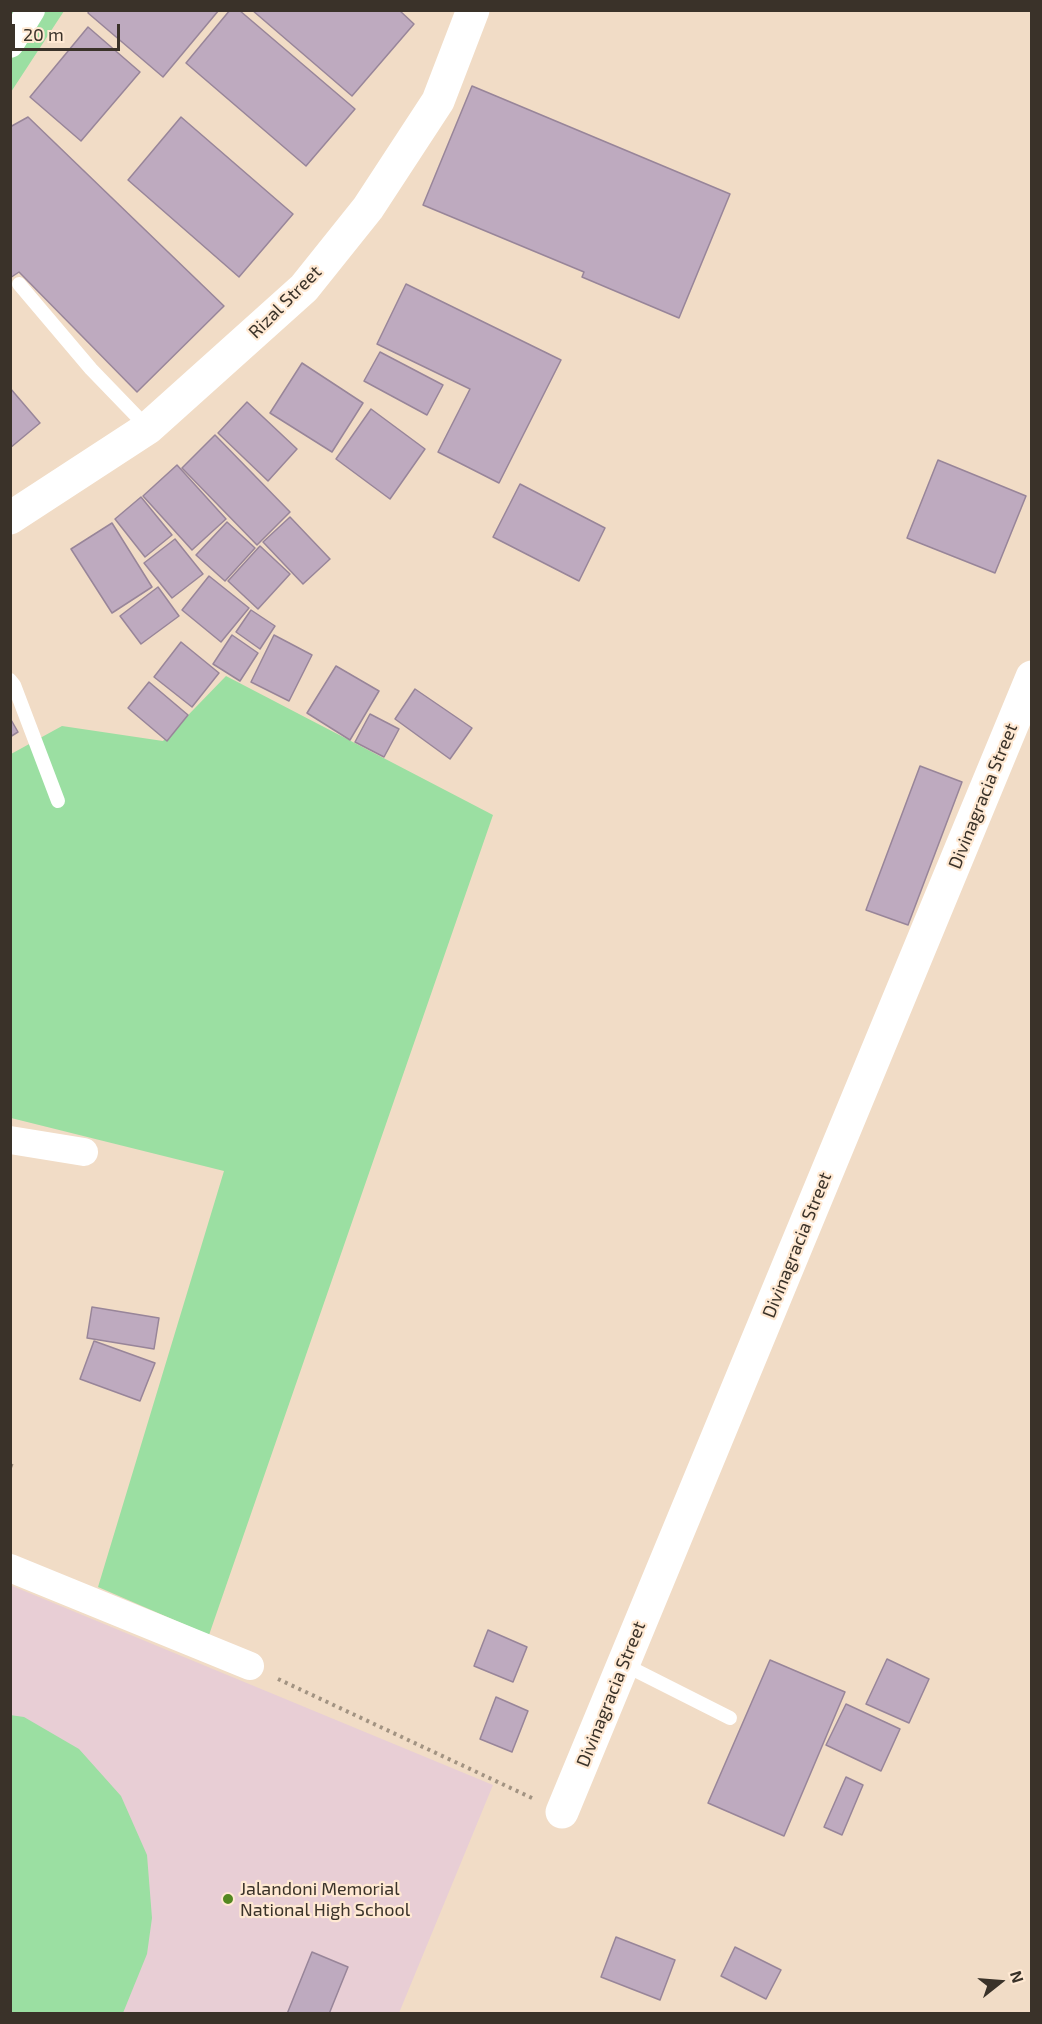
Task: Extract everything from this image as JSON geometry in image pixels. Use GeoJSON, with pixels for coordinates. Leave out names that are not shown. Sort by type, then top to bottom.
{"type":"FeatureCollection","features":[{"type":"Feature","properties":{"kind":"street"},"geometry":{"type":"LineString","coordinates":[[10,44],[31,10]]}},
{"type":"Feature","properties":{"kind":"street","name":"Rizal Street"},"geometry":{"type":"LineString","coordinates":[[10,518],[148,428],[304,288],[368,208],[438,101],[466,14]]}},
{"type":"Feature","properties":{"kind":"street","name":"Divinagracia Street"},"geometry":{"type":"LineString","coordinates":[[562,1812],[1032,677]]}},
{"type":"Feature","properties":{"kind":"street"},"geometry":{"type":"LineString","coordinates":[[10,1140],[84,1152]]}},
{"type":"Feature","properties":{"kind":"street"},"geometry":{"type":"LineString","coordinates":[[10,1568],[250,1666]]}},
{"type":"Feature","properties":{"kind":"lane"},"geometry":{"type":"LineString","coordinates":[[19,284],[91,369],[148,428]]}},
{"type":"Feature","properties":{"kind":"lane"},"geometry":{"type":"LineString","coordinates":[[10,680],[14,685],[58,801]]}},
{"type":"Feature","properties":{"kind":"lane"},"geometry":{"type":"LineString","coordinates":[[623,1664],[730,1718]]}},
{"type":"Feature","properties":{"kind":"path"},"geometry":{"type":"LineString","coordinates":[[250,1666],[562,1812]]}},
{"type":"Feature","properties":{"kind":"shaded area","name":"Jalandoni Memorial National High School"},"geometry":{"type":"Polygon","coordinates":[[[10,1585],[493,1785],[399,2013],[11,2013],[10,1585]]]}},
{"type":"Feature","properties":{"kind":"green space"},"geometry":{"type":"Polygon","coordinates":[[[11,11],[64,11],[11,92],[11,11]]]}},
{"type":"Feature","properties":{"kind":"green space"},"geometry":{"type":"Polygon","coordinates":[[[226,676],[493,815],[209,1635],[98,1587],[224,1171],[11,1118],[11,754],[62,726],[163,741],[226,676]]]}},
{"type":"Feature","properties":{"kind":"green space"},"geometry":{"type":"Polygon","coordinates":[[[10,1715],[24,1717],[79,1749],[121,1796],[147,1855],[152,1918],[147,1954],[123,2013],[11,2013],[10,1715]]]}},
{"type":"Feature","properties":{"kind":"building"},"geometry":{"type":"Polygon","coordinates":[[[89,10],[219,10],[163,77],[88,13],[89,10]]]}},
{"type":"Feature","properties":{"kind":"building"},"geometry":{"type":"Polygon","coordinates":[[[230,10],[239,10],[355,109],[306,166],[186,63],[230,10]]]}},
{"type":"Feature","properties":{"kind":"building"},"geometry":{"type":"Polygon","coordinates":[[[252,10],[399,10],[414,24],[352,96],[252,10]]]}},
{"type":"Feature","properties":{"kind":"building"},"geometry":{"type":"Polygon","coordinates":[[[88,27],[140,72],[81,141],[30,97],[88,27]]]}},
{"type":"Feature","properties":{"kind":"building"},"geometry":{"type":"Polygon","coordinates":[[[472,86],[730,194],[679,318],[582,277],[584,272],[423,205],[472,86]]]}},
{"type":"Feature","properties":{"kind":"building"},"geometry":{"type":"Polygon","coordinates":[[[28,117],[224,306],[137,392],[19,272],[10,278],[10,127],[28,117]]]}},
{"type":"Feature","properties":{"kind":"building"},"geometry":{"type":"Polygon","coordinates":[[[181,117],[293,214],[239,277],[128,180],[181,117]]]}},
{"type":"Feature","properties":{"kind":"building"},"geometry":{"type":"Polygon","coordinates":[[[406,284],[561,360],[499,483],[438,452],[470,389],[377,344],[406,284]]]}},
{"type":"Feature","properties":{"kind":"building"},"geometry":{"type":"Polygon","coordinates":[[[380,352],[443,385],[427,415],[364,381],[380,352]]]}},
{"type":"Feature","properties":{"kind":"building"},"geometry":{"type":"Polygon","coordinates":[[[302,363],[363,403],[332,452],[270,413],[302,363]]]}},
{"type":"Feature","properties":{"kind":"building"},"geometry":{"type":"Polygon","coordinates":[[[10,388],[40,423],[10,448],[10,388]]]}},
{"type":"Feature","properties":{"kind":"building"},"geometry":{"type":"Polygon","coordinates":[[[247,402],[297,449],[268,481],[218,433],[247,402]]]}},
{"type":"Feature","properties":{"kind":"building"},"geometry":{"type":"Polygon","coordinates":[[[371,409],[425,449],[390,499],[336,459],[371,409]]]}},
{"type":"Feature","properties":{"kind":"building"},"geometry":{"type":"Polygon","coordinates":[[[215,435],[290,512],[257,545],[182,468],[215,435]]]}},
{"type":"Feature","properties":{"kind":"building"},"geometry":{"type":"Polygon","coordinates":[[[938,460],[1026,496],[995,573],[907,538],[938,460]]]}},
{"type":"Feature","properties":{"kind":"building"},"geometry":{"type":"Polygon","coordinates":[[[177,465],[226,519],[192,550],[143,496],[177,465]]]}},
{"type":"Feature","properties":{"kind":"building"},"geometry":{"type":"Polygon","coordinates":[[[520,484],[605,528],[579,581],[493,537],[520,484]]]}},
{"type":"Feature","properties":{"kind":"building"},"geometry":{"type":"Polygon","coordinates":[[[141,497],[172,535],[145,557],[115,519],[141,497]]]}},
{"type":"Feature","properties":{"kind":"building"},"geometry":{"type":"Polygon","coordinates":[[[290,517],[330,559],[303,584],[263,542],[290,517]]]}},
{"type":"Feature","properties":{"kind":"building"},"geometry":{"type":"Polygon","coordinates":[[[227,522],[255,548],[225,581],[196,555],[227,522]]]}},
{"type":"Feature","properties":{"kind":"building"},"geometry":{"type":"Polygon","coordinates":[[[112,523],[152,587],[112,613],[71,549],[112,523]]]}},
{"type":"Feature","properties":{"kind":"building"},"geometry":{"type":"Polygon","coordinates":[[[175,539],[203,574],[172,598],[144,563],[175,539]]]}},
{"type":"Feature","properties":{"kind":"building"},"geometry":{"type":"Polygon","coordinates":[[[260,546],[290,574],[258,609],[228,581],[260,546]]]}},
{"type":"Feature","properties":{"kind":"building"},"geometry":{"type":"Polygon","coordinates":[[[209,576],[249,608],[221,642],[182,610],[209,576]]]}},
{"type":"Feature","properties":{"kind":"building"},"geometry":{"type":"Polygon","coordinates":[[[158,587],[179,616],[141,644],[120,616],[158,587]]]}},
{"type":"Feature","properties":{"kind":"building"},"geometry":{"type":"Polygon","coordinates":[[[251,610],[275,626],[260,649],[236,632],[251,610]]]}},
{"type":"Feature","properties":{"kind":"building"},"geometry":{"type":"Polygon","coordinates":[[[232,635],[258,653],[240,681],[213,664],[232,635]]]}},
{"type":"Feature","properties":{"kind":"building"},"geometry":{"type":"Polygon","coordinates":[[[274,635],[312,655],[289,701],[251,682],[274,635]]]}},
{"type":"Feature","properties":{"kind":"building"},"geometry":{"type":"Polygon","coordinates":[[[181,642],[219,673],[192,707],[154,677],[181,642]]]}},
{"type":"Feature","properties":{"kind":"building"},"geometry":{"type":"Polygon","coordinates":[[[336,666],[379,691],[350,740],[307,713],[336,666]]]}},
{"type":"Feature","properties":{"kind":"building"},"geometry":{"type":"Polygon","coordinates":[[[149,682],[188,715],[167,741],[128,708],[149,682]]]}},
{"type":"Feature","properties":{"kind":"building"},"geometry":{"type":"Polygon","coordinates":[[[415,689],[472,728],[450,759],[395,719],[415,689]]]}},
{"type":"Feature","properties":{"kind":"building"},"geometry":{"type":"Polygon","coordinates":[[[370,714],[399,729],[384,757],[355,742],[370,714]]]}},
{"type":"Feature","properties":{"kind":"building"},"geometry":{"type":"Polygon","coordinates":[[[10,718],[18,732],[10,737],[10,718]]]}},
{"type":"Feature","properties":{"kind":"building"},"geometry":{"type":"Polygon","coordinates":[[[920,766],[962,782],[908,925],[866,910],[920,766]]]}},
{"type":"Feature","properties":{"kind":"building"},"geometry":{"type":"Polygon","coordinates":[[[92,1307],[159,1318],[154,1349],[87,1338],[92,1307]]]}},
{"type":"Feature","properties":{"kind":"building"},"geometry":{"type":"Polygon","coordinates":[[[94,1341],[155,1363],[140,1401],[80,1379],[94,1341]]]}},
{"type":"Feature","properties":{"kind":"building"},"geometry":{"type":"Polygon","coordinates":[[[488,1630],[527,1647],[513,1682],[474,1666],[488,1630]]]}},
{"type":"Feature","properties":{"kind":"building"},"geometry":{"type":"Polygon","coordinates":[[[887,1659],[929,1679],[909,1723],[866,1704],[887,1659]]]}},
{"type":"Feature","properties":{"kind":"building"},"geometry":{"type":"Polygon","coordinates":[[[770,1660],[845,1692],[784,1836],[708,1803],[770,1660]]]}},
{"type":"Feature","properties":{"kind":"building"},"geometry":{"type":"Polygon","coordinates":[[[496,1697],[528,1711],[512,1752],[480,1739],[496,1697]]]}},
{"type":"Feature","properties":{"kind":"building"},"geometry":{"type":"Polygon","coordinates":[[[846,1704],[900,1729],[881,1771],[826,1745],[846,1704]]]}},
{"type":"Feature","properties":{"kind":"building"},"geometry":{"type":"Polygon","coordinates":[[[846,1777],[863,1785],[842,1835],[824,1827],[846,1777]]]}},
{"type":"Feature","properties":{"kind":"building"},"geometry":{"type":"Polygon","coordinates":[[[616,1937],[675,1960],[660,2000],[601,1977],[616,1937]]]}},
{"type":"Feature","properties":{"kind":"building"},"geometry":{"type":"Polygon","coordinates":[[[735,1947],[781,1970],[766,1999],[721,1976],[735,1947]]]}},
{"type":"Feature","properties":{"kind":"building"},"geometry":{"type":"Polygon","coordinates":[[[312,1952],[348,1967],[329,2014],[287,2014],[312,1952]]]}},
{"type":"Feature","properties":{"kind":"place","name":"Jalandoni Memorial National High School"},"geometry":{"type":"Point","coordinates":[228,1899]}}]}
